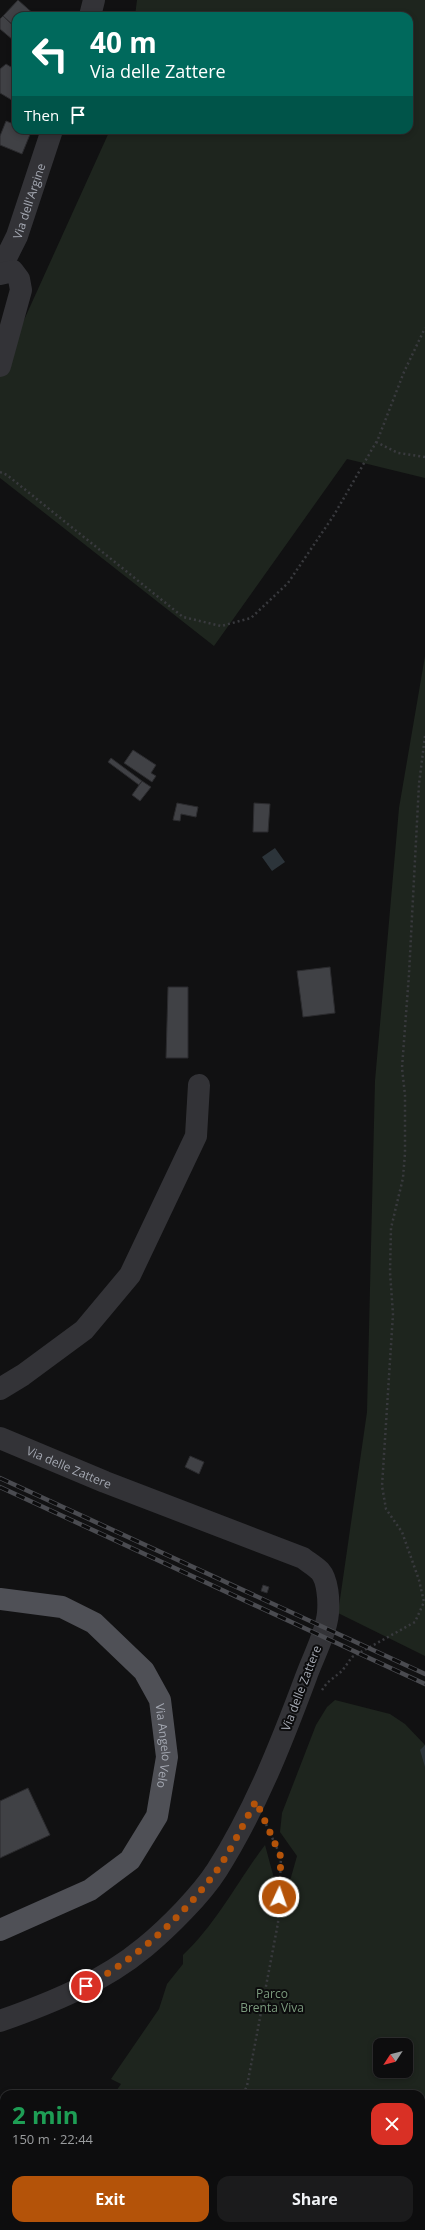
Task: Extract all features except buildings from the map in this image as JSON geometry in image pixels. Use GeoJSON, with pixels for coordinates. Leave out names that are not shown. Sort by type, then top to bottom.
{"type":"FeatureCollection","features":[{"type":"Feature","properties":{"kind":"main road","name":"Via Angelo Velo"},"geometry":{"type":"LineString","coordinates":[[0,1599],[62,1607],[94,1623],[144,1671],[160,1700],[167,1757],[158,1816],[130,1860],[90,1890],[0,1930]]}},
{"type":"Feature","properties":{"kind":"street"},"geometry":{"type":"LineString","coordinates":[[91,12],[94,0]]}},
{"type":"Feature","properties":{"kind":"street","name":"Via dell'Argine"},"geometry":{"type":"LineString","coordinates":[[0,270],[17,236],[51,134]]}},
{"type":"Feature","properties":{"kind":"street"},"geometry":{"type":"LineString","coordinates":[[0,274],[14,271],[19,280],[21,290],[0,366]]}},
{"type":"Feature","properties":{"kind":"street"},"geometry":{"type":"LineString","coordinates":[[0,1389],[23,1375],[84,1330],[130,1275],[196,1136],[199,1085]]}},
{"type":"Feature","properties":{"kind":"street","name":"Via delle Zattere"},"geometry":{"type":"LineString","coordinates":[[0,1438],[104,1482],[303,1558],[321,1572],[326,1587],[328,1613],[324,1628],[256,1801],[216,1872],[184,1910],[146,1947],[112,1971],[73,1992],[0,2021]]}},
{"type":"Feature","properties":{"kind":"path"},"geometry":{"type":"LineString","coordinates":[[0,472],[7,475],[183,617],[221,626],[251,618],[288,583],[334,515],[376,442],[404,372],[425,328]]}},
{"type":"Feature","properties":{"kind":"path"},"geometry":{"type":"LineString","coordinates":[[376,442],[398,453],[425,457]]}},
{"type":"Feature","properties":{"kind":"path"},"geometry":{"type":"LineString","coordinates":[[321,1692],[326,1683],[342,1670],[352,1658],[415,1622],[424,1602],[419,1580],[402,1532],[386,1509],[382,1486],[393,1314],[390,1272],[391,1228],[403,1178],[405,1095],[402,1068],[409,974],[418,784],[425,736]]}},
{"type":"Feature","properties":{"kind":"path"},"geometry":{"type":"LineString","coordinates":[[245,2090],[278,1923],[281,1857],[256,1801]]}},
{"type":"Feature","properties":{"kind":"green space"},"geometry":{"type":"Polygon","coordinates":[[[137,0],[425,0],[425,478],[347,459],[214,646],[0,478],[0,373],[108,134],[413,134],[413,12],[136,12],[137,0]]]}},
{"type":"Feature","properties":{"kind":"green space"},"geometry":{"type":"Polygon","coordinates":[[[425,656],[425,1656],[338,1613],[367,1412],[375,1081],[399,808],[425,656]]]}},
{"type":"Feature","properties":{"kind":"green space","name":"Parco Brenta Viva"},"geometry":{"type":"Polygon","coordinates":[[[335,1700],[390,1714],[405,1724],[425,1745],[425,2090],[117,2090],[121,2084],[111,2079],[159,2009],[167,1984],[183,1964],[183,1955],[217,1916],[265,1845],[275,1882],[286,1895],[297,1856],[280,1832],[282,1813],[316,1725],[327,1707],[335,1700]]]}},
{"type":"Feature","properties":{"kind":"shaded area"},"geometry":{"type":"Polygon","coordinates":[[[275,848],[285,862],[272,871],[262,857],[275,848]]]}},
{"type":"Feature","properties":{"kind":"shaded area"},"geometry":{"type":"Polygon","coordinates":[[[425,1745],[425,1767],[420,1750],[425,1745]]]}},
{"type":"Feature","properties":{"kind":"railway"},"geometry":{"type":"LineString","coordinates":[[0,1478],[425,1674]]}},
{"type":"Feature","properties":{"kind":"railway"},"geometry":{"type":"LineString","coordinates":[[0,1487],[425,1684]]}},
{"type":"Feature","properties":{"kind":"route"},"geometry":{"type":"LineString","coordinates":[[86,1986],[112,1971],[146,1947],[184,1910],[216,1872],[256,1801],[281,1857],[279,1897]]}}]}
